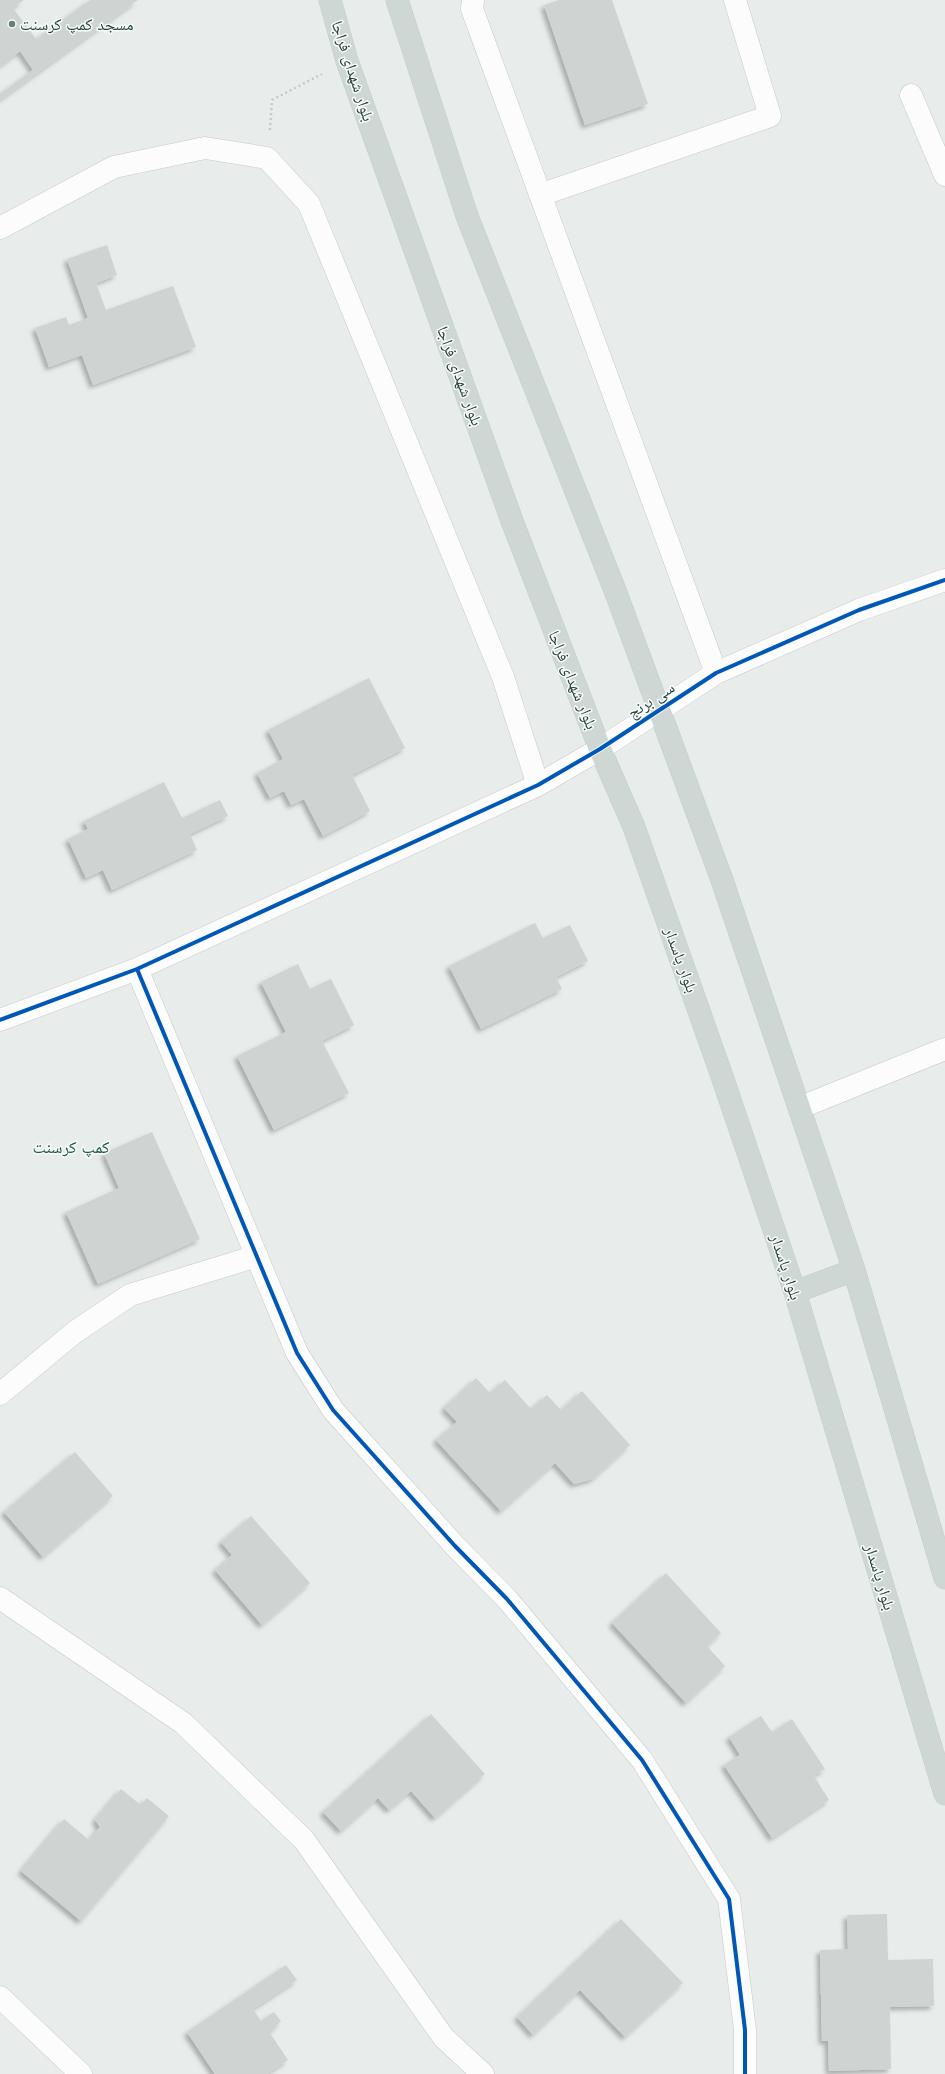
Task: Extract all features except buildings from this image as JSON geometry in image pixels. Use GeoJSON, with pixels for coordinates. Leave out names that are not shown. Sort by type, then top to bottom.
{"type":"FeatureCollection","features":[{"type":"Feature","properties":{"kind":"main road","name":"بلوار شهدای فراجا"},"geometry":{"type":"LineString","coordinates":[[330,0],[347,61],[512,521],[600,749]]}},
{"type":"Feature","properties":{"kind":"main road"},"geometry":{"type":"LineString","coordinates":[[397,0],[467,216],[616,593],[722,880],[854,1270],[945,1578]]}},
{"type":"Feature","properties":{"kind":"main road","name":"بلوار پاسدار"},"geometry":{"type":"LineString","coordinates":[[600,749],[636,835],[722,1074],[795,1292],[945,1794]]}},
{"type":"Feature","properties":{"kind":"main road"},"geometry":{"type":"LineString","coordinates":[[795,1292],[854,1270]]}},
{"type":"Feature","properties":{"kind":"street"},"geometry":{"type":"LineString","coordinates":[[473,0],[472,9],[716,673]]}},
{"type":"Feature","properties":{"kind":"street"},"geometry":{"type":"LineString","coordinates":[[540,195],[770,116],[735,0]]}},
{"type":"Feature","properties":{"kind":"street"},"geometry":{"type":"LineString","coordinates":[[911,95],[945,175]]}},
{"type":"Feature","properties":{"kind":"street"},"geometry":{"type":"LineString","coordinates":[[0,228],[114,167],[205,148],[267,158],[309,204],[503,677],[538,784]]}},
{"type":"Feature","properties":{"kind":"street","name":"سی برنج"},"geometry":{"type":"LineString","coordinates":[[0,1020],[137,969],[538,784],[600,749],[658,709],[716,673],[859,610],[945,580]]}},
{"type":"Feature","properties":{"kind":"street"},"geometry":{"type":"LineString","coordinates":[[137,969],[297,1353],[333,1410],[455,1546],[507,1599],[642,1760],[730,1899],[745,2030],[745,2074]]}},
{"type":"Feature","properties":{"kind":"street"},"geometry":{"type":"LineString","coordinates":[[799,1108],[945,1049]]}},
{"type":"Feature","properties":{"kind":"street"},"geometry":{"type":"LineString","coordinates":[[0,1394],[75,1332],[130,1295],[257,1256]]}},
{"type":"Feature","properties":{"kind":"street"},"geometry":{"type":"LineString","coordinates":[[0,1598],[183,1723],[304,1840],[444,2038],[483,2074]]}},
{"type":"Feature","properties":{"kind":"street"},"geometry":{"type":"LineString","coordinates":[[0,1997],[81,2074]]}},
{"type":"Feature","properties":{"kind":"path"},"geometry":{"type":"LineString","coordinates":[[267,158],[272,100],[347,61]]}},
{"type":"Feature","properties":{"kind":"cycle path"},"geometry":{"type":"LineString","coordinates":[[0,1020],[137,969],[538,785],[600,749],[716,673],[859,610],[945,580]]}},
{"type":"Feature","properties":{"kind":"cycle path"},"geometry":{"type":"LineString","coordinates":[[137,969],[297,1353],[333,1410],[455,1546],[507,1599],[642,1760],[729,1899],[745,2030],[745,2074]]}},
{"type":"Feature","properties":{"kind":"place","name":"مسجد کمپ کرسنت"},"geometry":{"type":"Point","coordinates":[12,24]}},
{"type":"Feature","properties":{"kind":"district","name":"کمپ کرسنت"},"geometry":{"type":"Point","coordinates":[71,1147]}}]}
